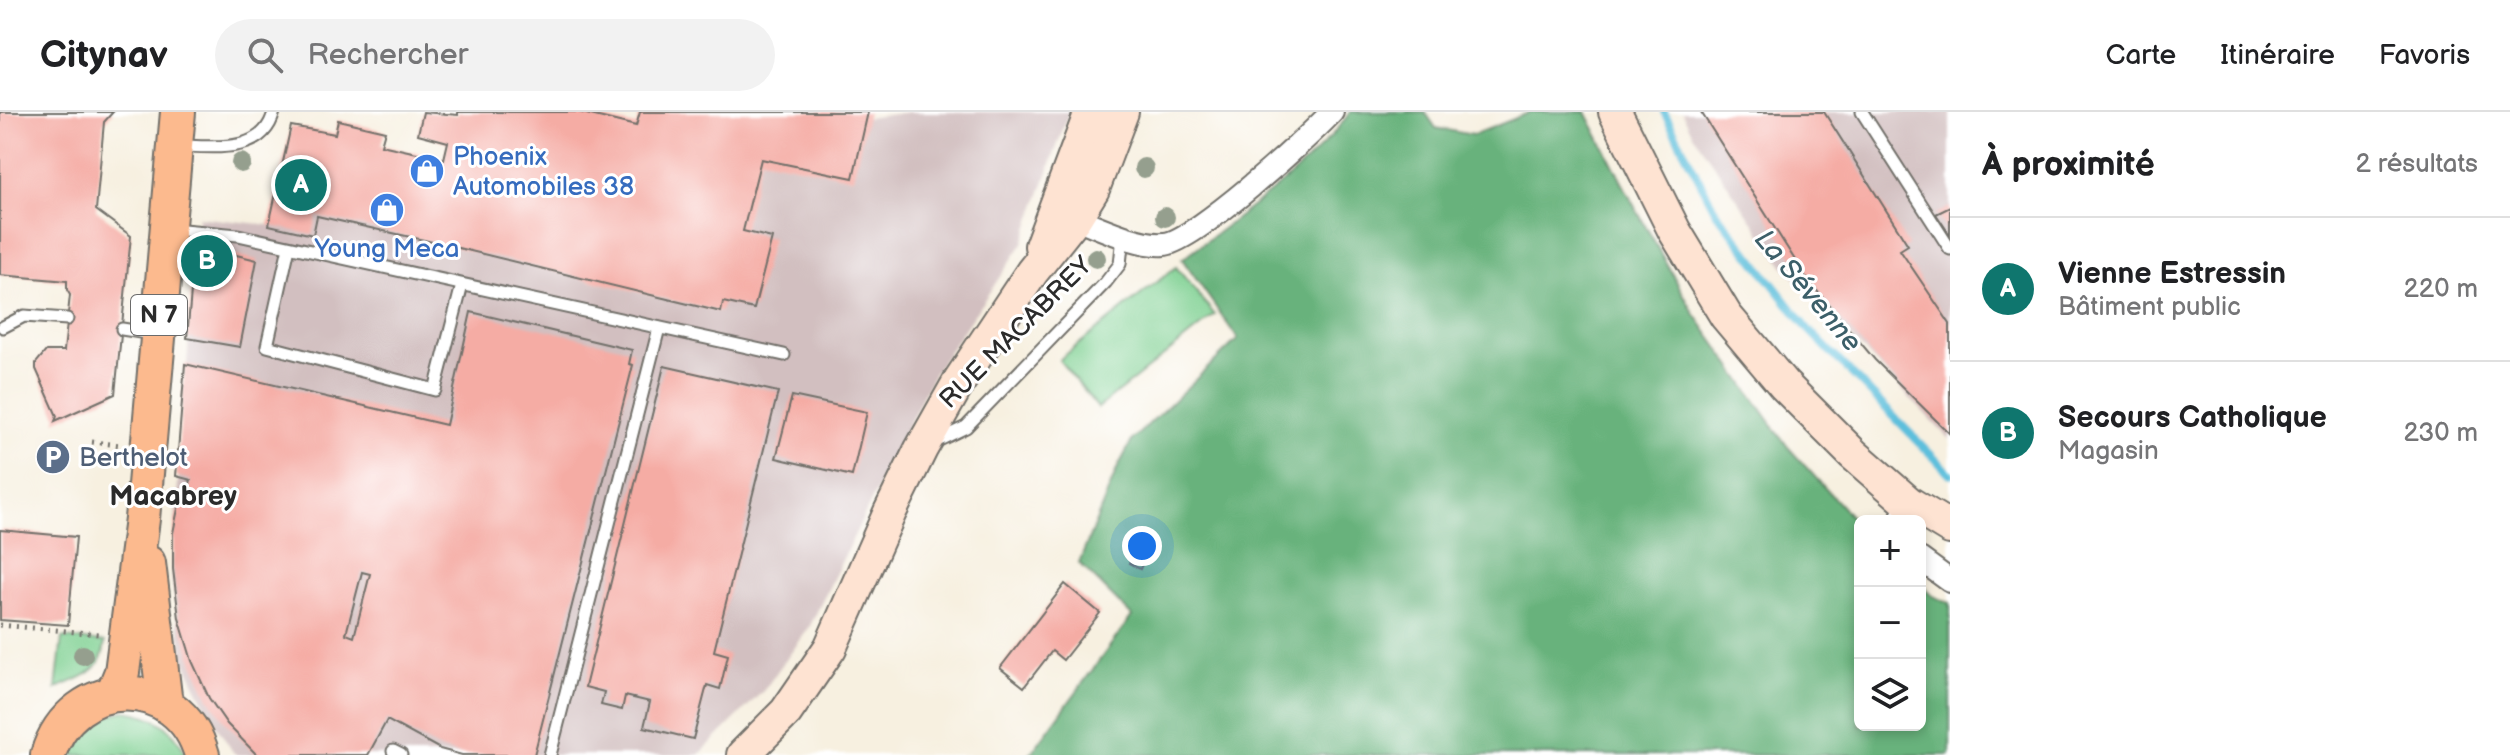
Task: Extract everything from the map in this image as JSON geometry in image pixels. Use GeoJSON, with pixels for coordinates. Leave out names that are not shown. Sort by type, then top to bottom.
{"type":"FeatureCollection","features":[{"type":"Feature","properties":{"kind":"main road","name":"N 7"},"geometry":{"type":"LineString","coordinates":[[113,694],[122,672],[142,519],[178,112]]}},
{"type":"Feature","properties":{"kind":"main road","name":"N 7"},"geometry":{"type":"LineString","coordinates":[[142,519],[165,704]]}},
{"type":"Feature","properties":{"kind":"main road"},"geometry":{"type":"LineString","coordinates":[[48,755],[53,737],[68,716],[89,701],[113,694],[140,694],[165,704],[184,720],[198,740],[202,755]]}},
{"type":"Feature","properties":{"kind":"street"},"geometry":{"type":"LineString","coordinates":[[1032,272],[1091,112]]}},
{"type":"Feature","properties":{"kind":"street"},"geometry":{"type":"LineString","coordinates":[[743,755],[786,712],[830,648],[921,449],[960,380],[1032,272],[1075,218],[1093,189],[1122,112]]}},
{"type":"Feature","properties":{"kind":"street","name":"RUE MACABREY"},"geometry":{"type":"LineString","coordinates":[[1075,218],[1123,235],[1165,245],[1183,238],[1266,175],[1332,112]]}},
{"type":"Feature","properties":{"kind":"street"},"geometry":{"type":"LineString","coordinates":[[1615,112],[1674,230],[1726,316],[1784,385],[1853,454],[1904,512],[1950,528]]}},
{"type":"Feature","properties":{"kind":"street"},"geometry":{"type":"LineString","coordinates":[[1926,563],[1950,581]]}},
{"type":"Feature","properties":{"kind":"lane"},"geometry":{"type":"LineString","coordinates":[[176,146],[243,146],[270,126],[274,112]]}},
{"type":"Feature","properties":{"kind":"lane"},"geometry":{"type":"LineString","coordinates":[[1862,112],[1950,249]]}},
{"type":"Feature","properties":{"kind":"lane"},"geometry":{"type":"LineString","coordinates":[[167,229],[238,235],[784,355]]}},
{"type":"Feature","properties":{"kind":"lane","name":"RUE MACABREY"},"geometry":{"type":"LineString","coordinates":[[921,449],[966,427],[1106,282],[1120,264],[1123,235]]}},
{"type":"Feature","properties":{"kind":"lane"},"geometry":{"type":"LineString","coordinates":[[289,247],[267,346],[435,390],[462,285]]}},
{"type":"Feature","properties":{"kind":"lane"},"geometry":{"type":"LineString","coordinates":[[3,327],[24,316],[67,319]]}},
{"type":"Feature","properties":{"kind":"lane"},"geometry":{"type":"LineString","coordinates":[[550,755],[659,328]]}},
{"type":"Feature","properties":{"kind":"lane"},"geometry":{"type":"LineString","coordinates":[[122,329],[157,335]]}},
{"type":"Feature","properties":{"kind":"path"},"geometry":{"type":"LineString","coordinates":[[0,625],[126,636]]}},
{"type":"Feature","properties":{"kind":"shaded area"},"geometry":{"type":"Polygon","coordinates":[[[909,112],[1069,112],[1023,243],[934,373],[809,628],[764,690],[702,752],[698,755],[237,755],[233,752],[212,719],[183,658],[171,575],[198,217],[269,225],[313,234],[317,216],[720,312],[723,302],[753,308],[772,239],[743,231],[761,159],[853,178],[866,118],[909,112]]]}},
{"type":"Feature","properties":{"kind":"shaded area"},"geometry":{"type":"Polygon","coordinates":[[[1682,112],[1950,112],[1950,440],[1784,267],[1692,133],[1682,112]]]}},
{"type":"Feature","properties":{"kind":"green space"},"geometry":{"type":"Polygon","coordinates":[[[1350,112],[1425,112],[1436,128],[1473,135],[1531,112],[1586,112],[1694,313],[1788,447],[1854,520],[1854,731],[1926,731],[1926,589],[1933,596],[1950,603],[1950,755],[1030,755],[1132,616],[1079,563],[1118,467],[1133,439],[1238,339],[1182,259],[1294,172],[1334,133],[1350,112]]]}},
{"type":"Feature","properties":{"kind":"green space"},"geometry":{"type":"Polygon","coordinates":[[[1176,267],[1215,315],[1098,408],[1059,360],[1176,267]]]}},
{"type":"Feature","properties":{"kind":"green space"},"geometry":{"type":"Polygon","coordinates":[[[62,638],[105,642],[95,668],[56,689],[62,638]]]}},
{"type":"Feature","properties":{"kind":"green space"},"geometry":{"type":"Polygon","coordinates":[[[125,711],[162,724],[176,737],[186,755],[68,755],[77,737],[90,725],[106,716],[125,711]]]}},
{"type":"Feature","properties":{"kind":"building"},"geometry":{"type":"Polygon","coordinates":[[[0,112],[113,112],[104,122],[96,210],[131,236],[115,394],[55,421],[57,416],[36,363],[46,351],[64,351],[70,295],[67,281],[0,275],[0,112]]]}},
{"type":"Feature","properties":{"kind":"building"},"geometry":{"type":"Polygon","coordinates":[[[423,112],[458,115],[458,112],[578,112],[636,126],[640,112],[868,112],[853,178],[761,159],[743,231],[772,238],[754,309],[723,302],[721,312],[317,216],[313,235],[269,225],[291,126],[335,134],[338,120],[385,131],[381,145],[444,159],[448,142],[418,134],[423,112]]]}},
{"type":"Feature","properties":{"kind":"building"},"geometry":{"type":"Polygon","coordinates":[[[1701,112],[1824,112],[1908,245],[1900,250],[1950,324],[1950,434],[1875,360],[1807,279],[1701,112]]]}},
{"type":"Feature","properties":{"kind":"building"},"geometry":{"type":"Polygon","coordinates":[[[1950,207],[1950,235],[1936,214],[1950,207]]]}},
{"type":"Feature","properties":{"kind":"building"},"geometry":{"type":"Polygon","coordinates":[[[195,245],[257,260],[240,347],[187,338],[195,245]]]}},
{"type":"Feature","properties":{"kind":"building"},"geometry":{"type":"Polygon","coordinates":[[[471,312],[632,350],[629,364],[633,365],[534,755],[462,755],[440,749],[387,720],[368,755],[257,755],[227,724],[209,698],[192,661],[179,618],[173,569],[173,533],[181,494],[187,494],[191,480],[176,476],[185,364],[446,425],[471,312]],[[362,572],[346,634],[354,637],[370,574],[362,572]]]}},
{"type":"Feature","properties":{"kind":"building"},"geometry":{"type":"Polygon","coordinates":[[[664,366],[778,392],[714,651],[728,655],[720,689],[707,685],[693,739],[644,727],[650,702],[625,696],[622,710],[601,705],[604,692],[585,687],[664,366]]]}},
{"type":"Feature","properties":{"kind":"building"},"geometry":{"type":"Polygon","coordinates":[[[792,396],[867,412],[852,476],[776,458],[792,396]]]}},
{"type":"Feature","properties":{"kind":"building"},"geometry":{"type":"Polygon","coordinates":[[[0,530],[76,537],[68,625],[0,620],[0,530]]]}},
{"type":"Feature","properties":{"kind":"building"},"geometry":{"type":"Polygon","coordinates":[[[1139,541],[1150,546],[1140,569],[1129,563],[1139,541]]]}},
{"type":"Feature","properties":{"kind":"building"},"geometry":{"type":"Polygon","coordinates":[[[1065,584],[1100,613],[1063,660],[1052,651],[1024,687],[1000,668],[1065,584]]]}},
{"type":"Feature","properties":{"kind":"waterway","name":"La Sévenne"},"geometry":{"type":"LineString","coordinates":[[1664,112],[1716,212],[1808,329],[1950,474]]}},
{"type":"Feature","properties":{"kind":"place","name":"Phoenix Automobiles 38"},"geometry":{"type":"Point","coordinates":[427,171]}},
{"type":"Feature","properties":{"kind":"place","name":"Vienne Estressin"},"geometry":{"type":"Point","coordinates":[301,185]}},
{"type":"Feature","properties":{"kind":"place","name":"Young Meca"},"geometry":{"type":"Point","coordinates":[387,210]}},
{"type":"Feature","properties":{"kind":"place","name":"Secours Catholique"},"geometry":{"type":"Point","coordinates":[207,261]}},
{"type":"Feature","properties":{"kind":"place","name":"Berthelot"},"geometry":{"type":"Point","coordinates":[53,457]}},
{"type":"Feature","properties":{"kind":"district","name":"Macabrey"},"geometry":{"type":"Point","coordinates":[173,495]}}]}
